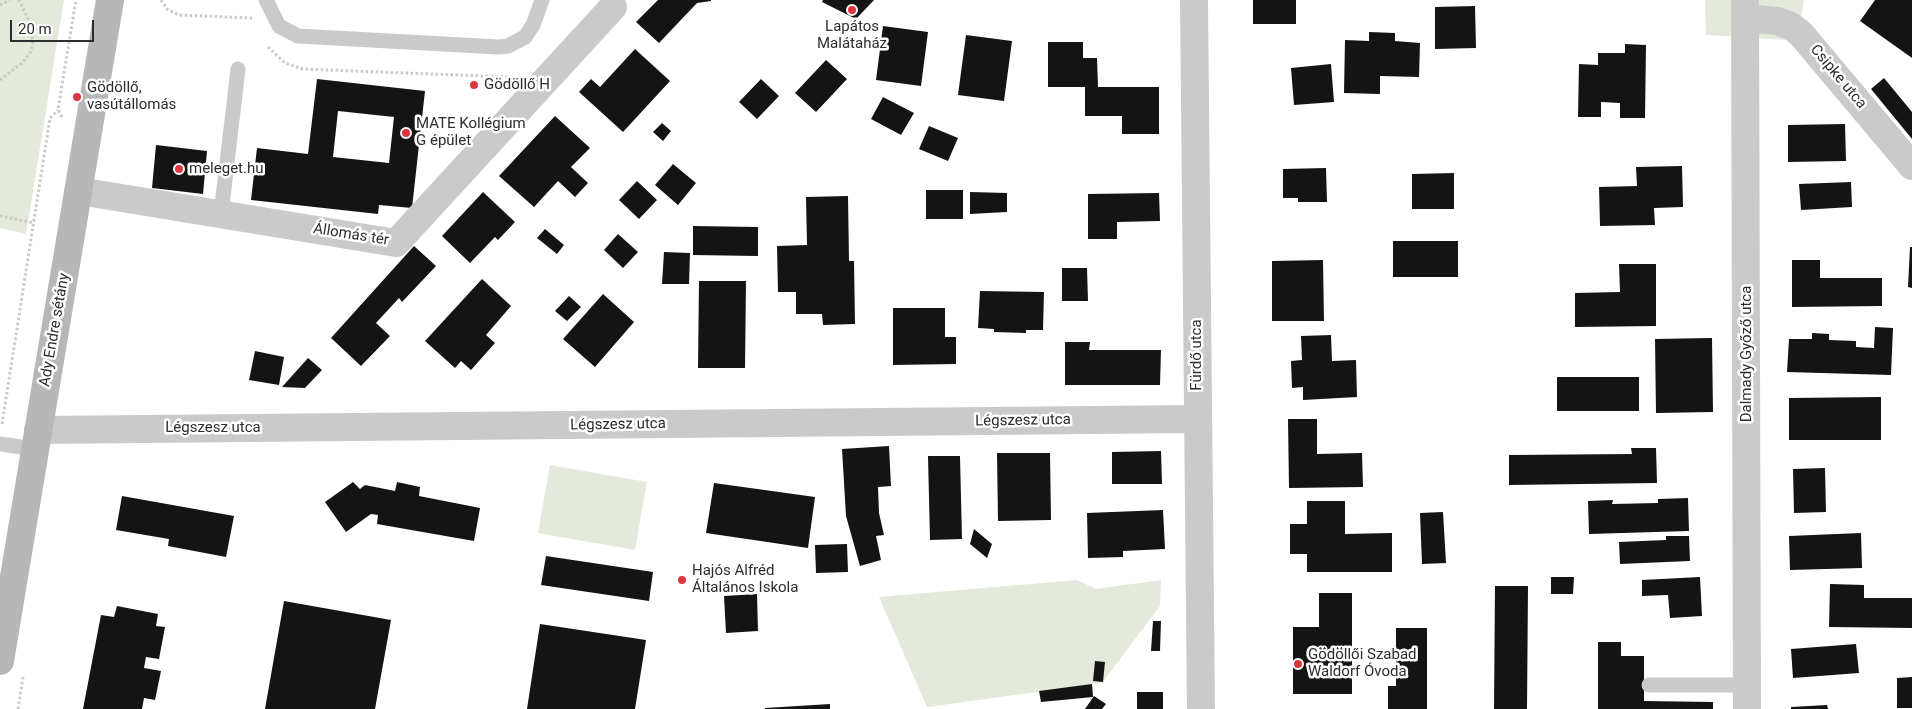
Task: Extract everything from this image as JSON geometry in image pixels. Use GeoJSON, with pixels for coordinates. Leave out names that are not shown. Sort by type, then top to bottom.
{"type":"FeatureCollection","features":[{"type":"Feature","properties":{"kind":"street","name":"Ady Endre sétány"},"geometry":{"type":"LineString","coordinates":[[0,661],[110,0]]}},
{"type":"Feature","properties":{"kind":"street","name":"Fürdő utca"},"geometry":{"type":"LineString","coordinates":[[1194,0],[1197,419],[1202,709]]}},
{"type":"Feature","properties":{"kind":"street","name":"Állomás tér"},"geometry":{"type":"LineString","coordinates":[[79,191],[396,243],[613,7]]}},
{"type":"Feature","properties":{"kind":"street","name":"Csipke utca"},"geometry":{"type":"LineString","coordinates":[[1746,9],[1792,26],[1801,34],[1912,166]]}},
{"type":"Feature","properties":{"kind":"street","name":"Dalmady Győző utca"},"geometry":{"type":"LineString","coordinates":[[1746,9],[1747,697]]}},
{"type":"Feature","properties":{"kind":"street","name":"Légszesz utca"},"geometry":{"type":"LineString","coordinates":[[36,440],[1197,419]]}},
{"type":"Feature","properties":{"kind":"lane"},"geometry":{"type":"LineString","coordinates":[[266,0],[279,26],[298,36],[498,47],[508,46],[525,37],[533,25],[542,0]]}},
{"type":"Feature","properties":{"kind":"lane"},"geometry":{"type":"LineString","coordinates":[[221,214],[238,69]]}},
{"type":"Feature","properties":{"kind":"lane"},"geometry":{"type":"LineString","coordinates":[[0,444],[36,440]]}},
{"type":"Feature","properties":{"kind":"lane"},"geometry":{"type":"LineString","coordinates":[[1649,685],[1747,697]]}},
{"type":"Feature","properties":{"kind":"path"},"geometry":{"type":"LineString","coordinates":[[0,5],[10,0]]}},
{"type":"Feature","properties":{"kind":"path"},"geometry":{"type":"LineString","coordinates":[[0,80],[22,63],[30,53],[33,44],[31,25],[19,0]]}},
{"type":"Feature","properties":{"kind":"path"},"geometry":{"type":"LineString","coordinates":[[1,425],[50,118],[58,109],[76,0]]}},
{"type":"Feature","properties":{"kind":"path"},"geometry":{"type":"LineString","coordinates":[[161,0],[168,10],[179,15],[256,18]]}},
{"type":"Feature","properties":{"kind":"path"},"geometry":{"type":"LineString","coordinates":[[0,216],[34,223]]}},
{"type":"Feature","properties":{"kind":"green space"},"geometry":{"type":"Polygon","coordinates":[[[0,0],[64,0],[26,234],[0,228],[0,0]]]}},
{"type":"Feature","properties":{"kind":"green space"},"geometry":{"type":"Polygon","coordinates":[[[1705,0],[1804,0],[1801,18],[1821,42],[1706,35],[1705,0]]]}},
{"type":"Feature","properties":{"kind":"green space"},"geometry":{"type":"Polygon","coordinates":[[[550,465],[647,482],[635,550],[538,533],[550,465]]]}},
{"type":"Feature","properties":{"kind":"green space"},"geometry":{"type":"Polygon","coordinates":[[[1077,580],[1096,589],[1161,580],[1160,606],[1102,683],[927,707],[879,597],[1077,580]]]}},
{"type":"Feature","properties":{"kind":"building"},"geometry":{"type":"Polygon","coordinates":[[[658,0],[711,1],[697,3],[659,43],[636,22],[658,0]]]}},
{"type":"Feature","properties":{"kind":"building","name":"Lapátos Malátaház"},"geometry":{"type":"Polygon","coordinates":[[[823,0],[874,0],[856,19],[822,2],[823,0]]]}},
{"type":"Feature","properties":{"kind":"building"},"geometry":{"type":"Polygon","coordinates":[[[1253,0],[1296,0],[1296,24],[1253,24],[1253,0]]]}},
{"type":"Feature","properties":{"kind":"building"},"geometry":{"type":"Polygon","coordinates":[[[1875,0],[1912,0],[1912,58],[1860,21],[1875,0]]]}},
{"type":"Feature","properties":{"kind":"building"},"geometry":{"type":"Polygon","coordinates":[[[1475,6],[1476,48],[1435,49],[1435,7],[1475,6]]]}},
{"type":"Feature","properties":{"kind":"building"},"geometry":{"type":"Polygon","coordinates":[[[883,26],[928,32],[921,86],[876,80],[883,26]]]}},
{"type":"Feature","properties":{"kind":"building"},"geometry":{"type":"Polygon","coordinates":[[[1369,32],[1395,33],[1395,41],[1420,43],[1419,77],[1380,76],[1380,94],[1344,93],[1345,40],[1369,41],[1369,32]]]}},
{"type":"Feature","properties":{"kind":"building"},"geometry":{"type":"Polygon","coordinates":[[[966,35],[1012,41],[1004,101],[958,95],[966,35]]]}},
{"type":"Feature","properties":{"kind":"building"},"geometry":{"type":"Polygon","coordinates":[[[1048,42],[1083,42],[1083,58],[1097,58],[1098,87],[1159,87],[1159,134],[1122,134],[1122,116],[1085,116],[1085,87],[1048,87],[1048,42]]]}},
{"type":"Feature","properties":{"kind":"building"},"geometry":{"type":"Polygon","coordinates":[[[1625,44],[1646,45],[1645,118],[1620,118],[1620,103],[1601,102],[1601,117],[1578,117],[1579,64],[1598,65],[1598,53],[1625,53],[1625,44]]]}},
{"type":"Feature","properties":{"kind":"building"},"geometry":{"type":"Polygon","coordinates":[[[635,49],[670,81],[623,132],[579,92],[591,79],[600,87],[635,49]]]}},
{"type":"Feature","properties":{"kind":"building"},"geometry":{"type":"Polygon","coordinates":[[[826,60],[847,79],[816,112],[795,93],[826,60]]]}},
{"type":"Feature","properties":{"kind":"building"},"geometry":{"type":"Polygon","coordinates":[[[1331,64],[1334,102],[1294,105],[1291,68],[1331,64]]]}},
{"type":"Feature","properties":{"kind":"building"},"geometry":{"type":"Polygon","coordinates":[[[1884,78],[1912,112],[1912,139],[1871,89],[1884,78]]]}},
{"type":"Feature","properties":{"kind":"building","name":"MATE Kollégium G épület"},"geometry":{"type":"Polygon","coordinates":[[[317,79],[425,91],[412,208],[379,205],[378,214],[251,200],[257,148],[308,154],[317,79]],[[338,111],[333,157],[389,163],[394,117],[338,111]]]}},
{"type":"Feature","properties":{"kind":"building"},"geometry":{"type":"Polygon","coordinates":[[[761,79],[779,96],[757,119],[739,102],[761,79]]]}},
{"type":"Feature","properties":{"kind":"building"},"geometry":{"type":"Polygon","coordinates":[[[883,97],[914,113],[901,135],[871,119],[883,97]]]}},
{"type":"Feature","properties":{"kind":"building"},"geometry":{"type":"Polygon","coordinates":[[[555,116],[590,148],[571,167],[588,183],[575,197],[558,181],[534,207],[499,176],[555,116]]]}},
{"type":"Feature","properties":{"kind":"building"},"geometry":{"type":"Polygon","coordinates":[[[662,123],[671,131],[663,141],[653,132],[662,123]]]}},
{"type":"Feature","properties":{"kind":"building"},"geometry":{"type":"Polygon","coordinates":[[[1845,124],[1846,161],[1788,162],[1788,125],[1845,124]]]}},
{"type":"Feature","properties":{"kind":"building"},"geometry":{"type":"Polygon","coordinates":[[[929,126],[958,138],[948,161],[919,149],[929,126]]]}},
{"type":"Feature","properties":{"kind":"building","name":"meleget.hu"},"geometry":{"type":"Polygon","coordinates":[[[156,145],[207,151],[203,194],[152,188],[156,145]]]}},
{"type":"Feature","properties":{"kind":"building"},"geometry":{"type":"Polygon","coordinates":[[[673,164],[696,183],[678,205],[655,185],[673,164]]]}},
{"type":"Feature","properties":{"kind":"building"},"geometry":{"type":"Polygon","coordinates":[[[1682,166],[1683,207],[1654,208],[1655,225],[1600,226],[1599,187],[1637,186],[1636,167],[1682,166]]]}},
{"type":"Feature","properties":{"kind":"building"},"geometry":{"type":"Polygon","coordinates":[[[1326,168],[1327,202],[1298,202],[1298,198],[1283,198],[1283,169],[1326,168]]]}},
{"type":"Feature","properties":{"kind":"building"},"geometry":{"type":"Polygon","coordinates":[[[1454,173],[1454,209],[1412,209],[1412,174],[1454,173]]]}},
{"type":"Feature","properties":{"kind":"building"},"geometry":{"type":"Polygon","coordinates":[[[637,181],[657,200],[639,219],[619,200],[637,181]]]}},
{"type":"Feature","properties":{"kind":"building"},"geometry":{"type":"Polygon","coordinates":[[[1851,182],[1852,207],[1801,210],[1799,184],[1851,182]]]}},
{"type":"Feature","properties":{"kind":"building"},"geometry":{"type":"Polygon","coordinates":[[[926,190],[963,190],[963,219],[926,219],[926,190]]]}},
{"type":"Feature","properties":{"kind":"building"},"geometry":{"type":"Polygon","coordinates":[[[483,192],[515,222],[498,240],[495,237],[470,263],[442,236],[483,192]]]}},
{"type":"Feature","properties":{"kind":"building"},"geometry":{"type":"Polygon","coordinates":[[[970,192],[1007,193],[1007,212],[970,214],[970,192]]]}},
{"type":"Feature","properties":{"kind":"building"},"geometry":{"type":"Polygon","coordinates":[[[1159,193],[1160,221],[1117,222],[1117,239],[1088,239],[1088,194],[1159,193]]]}},
{"type":"Feature","properties":{"kind":"building"},"geometry":{"type":"Polygon","coordinates":[[[848,196],[849,261],[854,261],[855,324],[823,325],[822,314],[796,314],[796,292],[778,292],[777,246],[807,245],[806,197],[848,196]]]}},
{"type":"Feature","properties":{"kind":"building"},"geometry":{"type":"Polygon","coordinates":[[[693,226],[758,227],[758,256],[693,255],[693,226]]]}},
{"type":"Feature","properties":{"kind":"building"},"geometry":{"type":"Polygon","coordinates":[[[545,229],[564,245],[557,254],[537,238],[545,229]]]}},
{"type":"Feature","properties":{"kind":"building"},"geometry":{"type":"Polygon","coordinates":[[[618,234],[638,252],[623,268],[604,250],[618,234]]]}},
{"type":"Feature","properties":{"kind":"building"},"geometry":{"type":"Polygon","coordinates":[[[1393,241],[1458,241],[1458,277],[1393,277],[1393,241]]]}},
{"type":"Feature","properties":{"kind":"building"},"geometry":{"type":"Polygon","coordinates":[[[414,246],[436,266],[402,302],[399,298],[376,323],[390,336],[361,366],[331,338],[414,246]]]}},
{"type":"Feature","properties":{"kind":"building"},"geometry":{"type":"Polygon","coordinates":[[[1910,247],[1912,247],[1912,288],[1908,287],[1910,247]]]}},
{"type":"Feature","properties":{"kind":"building"},"geometry":{"type":"Polygon","coordinates":[[[664,252],[690,253],[689,284],[662,284],[664,252]]]}},
{"type":"Feature","properties":{"kind":"building"},"geometry":{"type":"Polygon","coordinates":[[[1323,260],[1324,321],[1272,321],[1272,261],[1323,260]]]}},
{"type":"Feature","properties":{"kind":"building"},"geometry":{"type":"Polygon","coordinates":[[[1792,260],[1820,260],[1820,278],[1882,278],[1882,306],[1792,307],[1792,260]]]}},
{"type":"Feature","properties":{"kind":"building"},"geometry":{"type":"Polygon","coordinates":[[[1619,264],[1656,264],[1656,326],[1575,327],[1575,293],[1620,292],[1619,264]]]}},
{"type":"Feature","properties":{"kind":"building"},"geometry":{"type":"Polygon","coordinates":[[[1062,268],[1087,268],[1088,301],[1062,301],[1062,268]]]}},
{"type":"Feature","properties":{"kind":"building"},"geometry":{"type":"Polygon","coordinates":[[[482,279],[511,306],[486,335],[495,343],[471,370],[461,361],[455,368],[425,341],[482,279]]]}},
{"type":"Feature","properties":{"kind":"building"},"geometry":{"type":"Polygon","coordinates":[[[699,281],[746,281],[745,368],[698,368],[699,281]]]}},
{"type":"Feature","properties":{"kind":"building"},"geometry":{"type":"Polygon","coordinates":[[[980,291],[1044,292],[1043,330],[1026,330],[1026,333],[994,332],[994,329],[978,328],[980,291]]]}},
{"type":"Feature","properties":{"kind":"building"},"geometry":{"type":"Polygon","coordinates":[[[603,294],[634,322],[595,367],[563,339],[603,294]]]}},
{"type":"Feature","properties":{"kind":"building"},"geometry":{"type":"Polygon","coordinates":[[[569,296],[581,307],[567,321],[555,311],[569,296]]]}},
{"type":"Feature","properties":{"kind":"building"},"geometry":{"type":"Polygon","coordinates":[[[893,308],[945,308],[945,337],[956,337],[956,364],[893,365],[893,308]]]}},
{"type":"Feature","properties":{"kind":"building"},"geometry":{"type":"Polygon","coordinates":[[[1875,327],[1893,328],[1891,375],[1787,372],[1789,339],[1812,339],[1812,333],[1829,334],[1829,340],[1856,341],[1856,347],[1874,348],[1875,327]]]}},
{"type":"Feature","properties":{"kind":"building"},"geometry":{"type":"Polygon","coordinates":[[[1331,335],[1332,361],[1356,360],[1357,397],[1303,400],[1303,387],[1292,388],[1291,361],[1302,360],[1301,336],[1331,335]]]}},
{"type":"Feature","properties":{"kind":"building"},"geometry":{"type":"Polygon","coordinates":[[[1712,338],[1713,412],[1656,413],[1655,339],[1712,338]]]}},
{"type":"Feature","properties":{"kind":"building"},"geometry":{"type":"Polygon","coordinates":[[[1065,342],[1090,342],[1089,350],[1161,350],[1160,385],[1065,385],[1065,342]]]}},
{"type":"Feature","properties":{"kind":"building"},"geometry":{"type":"Polygon","coordinates":[[[255,351],[284,357],[279,385],[249,380],[255,351]]]}},
{"type":"Feature","properties":{"kind":"building"},"geometry":{"type":"Polygon","coordinates":[[[308,358],[322,370],[305,388],[282,387],[308,358]]]}},
{"type":"Feature","properties":{"kind":"building"},"geometry":{"type":"Polygon","coordinates":[[[1557,377],[1639,377],[1639,411],[1557,411],[1557,377]]]}},
{"type":"Feature","properties":{"kind":"building"},"geometry":{"type":"Polygon","coordinates":[[[1881,397],[1881,440],[1789,440],[1789,398],[1881,397]]]}},
{"type":"Feature","properties":{"kind":"building"},"geometry":{"type":"Polygon","coordinates":[[[1288,419],[1317,419],[1317,454],[1362,453],[1363,487],[1289,488],[1288,419]]]}},
{"type":"Feature","properties":{"kind":"building"},"geometry":{"type":"Polygon","coordinates":[[[889,446],[891,486],[878,487],[879,513],[884,535],[876,536],[881,560],[860,566],[846,516],[842,449],[889,446]]]}},
{"type":"Feature","properties":{"kind":"building"},"geometry":{"type":"Polygon","coordinates":[[[1631,448],[1656,448],[1657,483],[1509,485],[1509,455],[1632,454],[1631,448]]]}},
{"type":"Feature","properties":{"kind":"building"},"geometry":{"type":"Polygon","coordinates":[[[1161,451],[1162,484],[1112,484],[1112,452],[1161,451]]]}},
{"type":"Feature","properties":{"kind":"building"},"geometry":{"type":"Polygon","coordinates":[[[997,453],[1050,453],[1051,520],[998,521],[997,453]]]}},
{"type":"Feature","properties":{"kind":"building"},"geometry":{"type":"Polygon","coordinates":[[[928,456],[960,456],[962,539],[930,540],[928,456]]]}},
{"type":"Feature","properties":{"kind":"building"},"geometry":{"type":"Polygon","coordinates":[[[1825,468],[1826,512],[1794,513],[1793,469],[1825,468]]]}},
{"type":"Feature","properties":{"kind":"building"},"geometry":{"type":"Polygon","coordinates":[[[353,482],[360,489],[365,485],[395,491],[397,482],[420,487],[419,496],[480,508],[474,541],[377,524],[378,515],[371,514],[346,532],[325,502],[353,482]]]}},
{"type":"Feature","properties":{"kind":"building"},"geometry":{"type":"Polygon","coordinates":[[[714,483],[815,497],[808,548],[706,533],[714,483]]]}},
{"type":"Feature","properties":{"kind":"building"},"geometry":{"type":"Polygon","coordinates":[[[122,496],[234,516],[226,557],[168,546],[169,539],[116,530],[122,496]]]}},
{"type":"Feature","properties":{"kind":"building"},"geometry":{"type":"Polygon","coordinates":[[[1688,498],[1689,531],[1589,534],[1588,501],[1613,500],[1612,504],[1658,503],[1658,499],[1688,498]]]}},
{"type":"Feature","properties":{"kind":"building"},"geometry":{"type":"Polygon","coordinates":[[[1307,501],[1345,501],[1345,534],[1392,533],[1392,572],[1307,572],[1307,554],[1290,554],[1290,524],[1307,524],[1307,501]]]}},
{"type":"Feature","properties":{"kind":"building"},"geometry":{"type":"Polygon","coordinates":[[[1163,510],[1165,549],[1123,551],[1123,557],[1088,558],[1087,513],[1163,510]]]}},
{"type":"Feature","properties":{"kind":"building"},"geometry":{"type":"Polygon","coordinates":[[[1443,512],[1446,563],[1422,564],[1420,513],[1443,512]]]}},
{"type":"Feature","properties":{"kind":"building"},"geometry":{"type":"Polygon","coordinates":[[[974,529],[992,544],[987,558],[970,544],[974,529]]]}},
{"type":"Feature","properties":{"kind":"building"},"geometry":{"type":"Polygon","coordinates":[[[1861,533],[1862,568],[1790,570],[1789,536],[1861,533]]]}},
{"type":"Feature","properties":{"kind":"building"},"geometry":{"type":"Polygon","coordinates":[[[1666,536],[1689,536],[1690,561],[1620,564],[1619,542],[1666,540],[1666,536]]]}},
{"type":"Feature","properties":{"kind":"building"},"geometry":{"type":"Polygon","coordinates":[[[847,544],[848,572],[816,573],[815,545],[847,544]]]}},
{"type":"Feature","properties":{"kind":"building"},"geometry":{"type":"Polygon","coordinates":[[[546,556],[653,572],[649,601],[541,585],[546,556]]]}},
{"type":"Feature","properties":{"kind":"building"},"geometry":{"type":"Polygon","coordinates":[[[1551,577],[1574,577],[1573,594],[1551,594],[1551,577]]]}},
{"type":"Feature","properties":{"kind":"building"},"geometry":{"type":"Polygon","coordinates":[[[1700,577],[1702,616],[1670,618],[1668,595],[1642,596],[1642,580],[1700,577]]]}},
{"type":"Feature","properties":{"kind":"building"},"geometry":{"type":"Polygon","coordinates":[[[1830,584],[1864,585],[1864,598],[1912,598],[1912,628],[1829,627],[1830,584]]]}},
{"type":"Feature","properties":{"kind":"building"},"geometry":{"type":"Polygon","coordinates":[[[1495,586],[1528,586],[1527,709],[1494,709],[1495,586]]]}},
{"type":"Feature","properties":{"kind":"building"},"geometry":{"type":"Polygon","coordinates":[[[1319,593],[1352,593],[1352,694],[1293,694],[1293,627],[1319,627],[1319,593]]]}},
{"type":"Feature","properties":{"kind":"building"},"geometry":{"type":"Polygon","coordinates":[[[757,594],[758,631],[726,633],[724,596],[757,594]]]}},
{"type":"Feature","properties":{"kind":"building"},"geometry":{"type":"Polygon","coordinates":[[[284,601],[391,620],[375,709],[265,709],[284,601]]]}},
{"type":"Feature","properties":{"kind":"building"},"geometry":{"type":"Polygon","coordinates":[[[117,606],[158,614],[156,626],[165,627],[159,659],[146,657],[144,668],[161,671],[155,700],[144,698],[142,709],[83,709],[101,615],[114,617],[117,606]]]}},
{"type":"Feature","properties":{"kind":"building"},"geometry":{"type":"Polygon","coordinates":[[[1153,621],[1161,621],[1160,651],[1151,651],[1153,621]]]}},
{"type":"Feature","properties":{"kind":"building"},"geometry":{"type":"Polygon","coordinates":[[[540,624],[646,640],[635,709],[527,709],[540,624]]]}},
{"type":"Feature","properties":{"kind":"building"},"geometry":{"type":"Polygon","coordinates":[[[1396,628],[1427,628],[1427,709],[1388,709],[1388,686],[1396,686],[1396,628]]]}},
{"type":"Feature","properties":{"kind":"building"},"geometry":{"type":"Polygon","coordinates":[[[1598,642],[1621,642],[1621,656],[1644,656],[1644,701],[1713,702],[1713,709],[1598,709],[1598,642]]]}},
{"type":"Feature","properties":{"kind":"building"},"geometry":{"type":"Polygon","coordinates":[[[1856,644],[1859,673],[1793,678],[1791,649],[1856,644]]]}},
{"type":"Feature","properties":{"kind":"building"},"geometry":{"type":"Polygon","coordinates":[[[1095,661],[1105,662],[1103,682],[1093,681],[1095,661]]]}},
{"type":"Feature","properties":{"kind":"building"},"geometry":{"type":"Polygon","coordinates":[[[1912,677],[1912,708],[1897,708],[1897,678],[1912,677]]]}},
{"type":"Feature","properties":{"kind":"building"},"geometry":{"type":"Polygon","coordinates":[[[1092,684],[1093,697],[1041,702],[1039,691],[1092,684]]]}},
{"type":"Feature","properties":{"kind":"building"},"geometry":{"type":"Polygon","coordinates":[[[1137,692],[1163,692],[1163,709],[1137,709],[1137,692]]]}},
{"type":"Feature","properties":{"kind":"building"},"geometry":{"type":"Polygon","coordinates":[[[1094,696],[1106,704],[1102,709],[1085,709],[1094,696]]]}},
{"type":"Feature","properties":{"kind":"building"},"geometry":{"type":"Polygon","coordinates":[[[830,704],[830,709],[765,709],[765,708],[830,704]]]}},
{"type":"Feature","properties":{"kind":"building"},"geometry":{"type":"Polygon","coordinates":[[[1827,705],[1828,709],[1791,709],[1791,707],[1827,705]]]}},
{"type":"Feature","properties":{"kind":"place","name":"Lapátos Malátaház"},"geometry":{"type":"Point","coordinates":[852,10]}},
{"type":"Feature","properties":{"kind":"place","name":"Gödöllő H"},"geometry":{"type":"Point","coordinates":[474,85]}},
{"type":"Feature","properties":{"kind":"place","name":"Gödöllő, vasútállomás"},"geometry":{"type":"Point","coordinates":[77,97]}},
{"type":"Feature","properties":{"kind":"place","name":"MATE Kollégium G épület"},"geometry":{"type":"Point","coordinates":[406,133]}},
{"type":"Feature","properties":{"kind":"place","name":"meleget.hu"},"geometry":{"type":"Point","coordinates":[179,169]}},
{"type":"Feature","properties":{"kind":"place","name":"Hajós Alfréd Általános Iskola"},"geometry":{"type":"Point","coordinates":[682,580]}},
{"type":"Feature","properties":{"kind":"place","name":"Gödöllői Szabad Waldorf Óvoda"},"geometry":{"type":"Point","coordinates":[1298,664]}}]}
